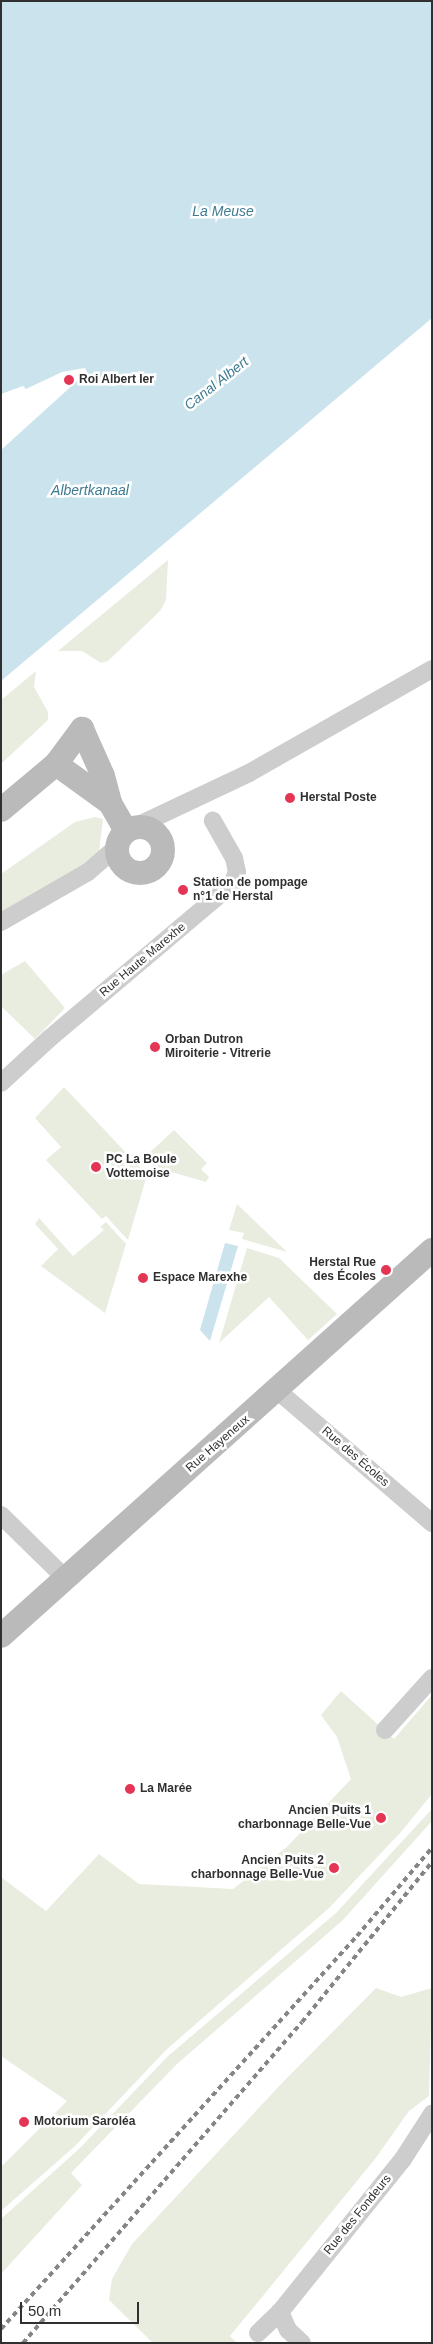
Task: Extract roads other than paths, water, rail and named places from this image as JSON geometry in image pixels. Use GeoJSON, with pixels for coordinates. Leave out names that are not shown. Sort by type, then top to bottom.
{"type":"FeatureCollection","features":[{"type":"Feature","properties":{"kind":"street"},"geometry":{"type":"LineString","coordinates":[[1,922],[88,872],[126,835],[249,773],[432,669]]}},
{"type":"Feature","properties":{"kind":"street"},"geometry":{"type":"LineString","coordinates":[[1,810],[56,764],[82,729],[103,776],[110,803],[126,835]]}},
{"type":"Feature","properties":{"kind":"street"},"geometry":{"type":"LineString","coordinates":[[56,764],[110,803]]}},
{"type":"Feature","properties":{"kind":"street","name":"Rue Haute Marexhe"},"geometry":{"type":"LineString","coordinates":[[1,1084],[50,1038],[232,884],[237,872],[234,858],[212,821]]}},
{"type":"Feature","properties":{"kind":"street","name":"Rue Hayeneux"},"geometry":{"type":"LineString","coordinates":[[1,1636],[278,1391],[432,1250]]}},
{"type":"Feature","properties":{"kind":"street","name":"Rue des Écoles"},"geometry":{"type":"LineString","coordinates":[[278,1391],[432,1523]]}},
{"type":"Feature","properties":{"kind":"street"},"geometry":{"type":"LineString","coordinates":[[1,1515],[65,1578]]}},
{"type":"Feature","properties":{"kind":"street"},"geometry":{"type":"LineString","coordinates":[[386,1730],[432,1678]]}},
{"type":"Feature","properties":{"kind":"street","name":"Rue des Fondeurs"},"geometry":{"type":"LineString","coordinates":[[258,2333],[280,2312],[403,2159],[432,2114]]}},
{"type":"Feature","properties":{"kind":"street"},"geometry":{"type":"LineString","coordinates":[[280,2312],[288,2330],[302,2343]]}},
{"type":"Feature","properties":{"kind":"water","name":"La Meuse"},"geometry":{"type":"Polygon","coordinates":[[[1,1],[432,1],[432,318],[1,681],[1,450],[87,372],[85,368],[62,372],[26,389],[23,386],[1,394],[1,1]]]}},
{"type":"Feature","properties":{"kind":"water"},"geometry":{"type":"Polygon","coordinates":[[[225,1243],[238,1246],[210,1341],[200,1330],[225,1243]]]}},
{"type":"Feature","properties":{"kind":"railway"},"geometry":{"type":"LineString","coordinates":[[1,2329],[357,1936],[432,1848]]}},
{"type":"Feature","properties":{"kind":"railway"},"geometry":{"type":"LineString","coordinates":[[23,2343],[302,2022],[432,1862]]}},
{"type":"Feature","properties":{"kind":"place","name":"Roi Albert Ier"},"geometry":{"type":"Point","coordinates":[69,380]}},
{"type":"Feature","properties":{"kind":"place","name":"Herstal Poste"},"geometry":{"type":"Point","coordinates":[290,798]}},
{"type":"Feature","properties":{"kind":"place","name":"Station de pompage n°1 de Herstal"},"geometry":{"type":"Point","coordinates":[183,890]}},
{"type":"Feature","properties":{"kind":"place","name":"Orban Dutron Miroiterie - Vitrerie"},"geometry":{"type":"Point","coordinates":[155,1047]}},
{"type":"Feature","properties":{"kind":"place","name":"PC La Boule Vottemoise"},"geometry":{"type":"Point","coordinates":[96,1167]}},
{"type":"Feature","properties":{"kind":"place","name":"Herstal Rue des Écoles"},"geometry":{"type":"Point","coordinates":[386,1270]}},
{"type":"Feature","properties":{"kind":"place","name":"Espace Marexhe"},"geometry":{"type":"Point","coordinates":[143,1278]}},
{"type":"Feature","properties":{"kind":"place","name":"La Marée"},"geometry":{"type":"Point","coordinates":[130,1789]}},
{"type":"Feature","properties":{"kind":"place","name":"Ancien Puits 1 charbonnage Belle-Vue"},"geometry":{"type":"Point","coordinates":[381,1818]}},
{"type":"Feature","properties":{"kind":"place","name":"Ancien Puits 2 charbonnage Belle-Vue"},"geometry":{"type":"Point","coordinates":[334,1868]}},
{"type":"Feature","properties":{"kind":"place","name":"Motorium Saroléa"},"geometry":{"type":"Point","coordinates":[24,2122]}},
{"type":"Feature","properties":{"kind":"water label","name":"Canal Albert"},"geometry":{"type":"Point","coordinates":[216,383]}},
{"type":"Feature","properties":{"kind":"water label","name":"Albertkanaal"},"geometry":{"type":"Point","coordinates":[90,490]}}]}
